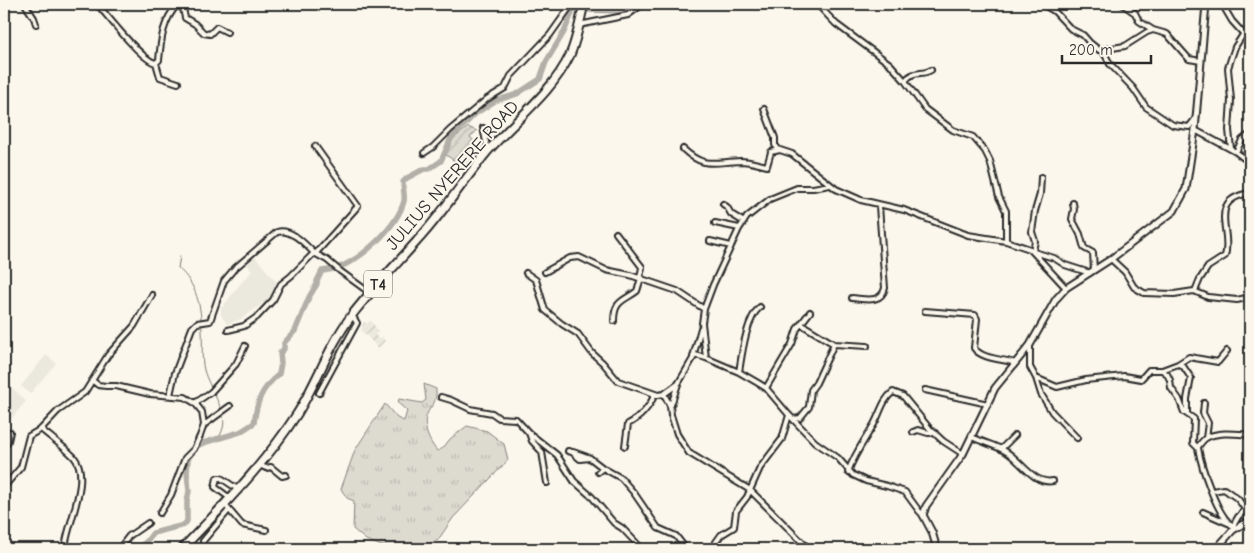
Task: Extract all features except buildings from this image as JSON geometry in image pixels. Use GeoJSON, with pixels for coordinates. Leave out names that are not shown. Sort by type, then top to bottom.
{"type":"FeatureCollection","features":[{"type":"Feature","properties":{"kind":"highway","name":"JULIUS NYERERE ROAD"},"geometry":{"type":"LineString","coordinates":[[182,549],[227,508],[231,499],[318,392],[333,348],[352,315],[389,270],[423,234],[488,152],[555,80],[571,53],[584,5]]}},
{"type":"Feature","properties":{"kind":"street"},"geometry":{"type":"LineString","coordinates":[[25,4],[36,24]]}},
{"type":"Feature","properties":{"kind":"street"},"geometry":{"type":"LineString","coordinates":[[97,4],[140,52],[152,63],[156,63]]}},
{"type":"Feature","properties":{"kind":"street"},"geometry":{"type":"LineString","coordinates":[[156,63],[159,60],[164,24],[180,4]]}},
{"type":"Feature","properties":{"kind":"street"},"geometry":{"type":"LineString","coordinates":[[180,4],[185,18],[204,33],[210,34],[217,27],[227,32]]}},
{"type":"Feature","properties":{"kind":"street"},"geometry":{"type":"LineString","coordinates":[[424,153],[434,147],[450,130],[487,99],[505,88],[511,76],[550,35],[572,4]]}},
{"type":"Feature","properties":{"kind":"street"},"geometry":{"type":"LineString","coordinates":[[579,25],[628,15],[643,4]]}},
{"type":"Feature","properties":{"kind":"street"},"geometry":{"type":"LineString","coordinates":[[817,4],[836,24],[890,64],[906,81],[926,109],[953,130],[973,136],[989,158],[999,197],[1006,211],[1006,241]]}},
{"type":"Feature","properties":{"kind":"street"},"geometry":{"type":"LineString","coordinates":[[1042,4],[1071,28],[1083,35],[1094,47],[1103,50],[1125,46],[1153,30]]}},
{"type":"Feature","properties":{"kind":"street"},"geometry":{"type":"LineString","coordinates":[[1122,4],[1136,14],[1139,21],[1153,30],[1171,37],[1176,46],[1189,59],[1201,61]]}},
{"type":"Feature","properties":{"kind":"street"},"geometry":{"type":"LineString","coordinates":[[923,515],[926,506],[963,454],[1002,378],[1030,345],[1047,312],[1066,288],[1110,259],[1167,217],[1179,205],[1186,189],[1195,130],[1206,4]]}},
{"type":"Feature","properties":{"kind":"street"},"geometry":{"type":"LineString","coordinates":[[1222,4],[1232,21],[1250,41]]}},
{"type":"Feature","properties":{"kind":"street"},"geometry":{"type":"LineString","coordinates":[[1230,149],[1231,109],[1228,64],[1237,43],[1244,33]]}},
{"type":"Feature","properties":{"kind":"street"},"geometry":{"type":"LineString","coordinates":[[1103,50],[1113,68],[1133,88],[1146,107],[1173,125],[1189,127],[1196,118]]}},
{"type":"Feature","properties":{"kind":"street"},"geometry":{"type":"LineString","coordinates":[[156,63],[160,77],[178,83]]}},
{"type":"Feature","properties":{"kind":"street"},"geometry":{"type":"LineString","coordinates":[[906,81],[913,74],[929,72],[931,70]]}},
{"type":"Feature","properties":{"kind":"street"},"geometry":{"type":"LineString","coordinates":[[764,109],[775,138],[775,145],[779,150]]}},
{"type":"Feature","properties":{"kind":"street"},"geometry":{"type":"LineString","coordinates":[[483,128],[488,152]]}},
{"type":"Feature","properties":{"kind":"street"},"geometry":{"type":"LineString","coordinates":[[1195,130],[1236,152],[1250,163]]}},
{"type":"Feature","properties":{"kind":"street"},"geometry":{"type":"LineString","coordinates":[[1236,152],[1242,140],[1250,134]]}},
{"type":"Feature","properties":{"kind":"street"},"geometry":{"type":"LineString","coordinates":[[228,330],[244,326],[257,317],[276,297],[281,284],[315,253],[358,206],[315,146]]}},
{"type":"Feature","properties":{"kind":"street"},"geometry":{"type":"LineString","coordinates":[[684,149],[694,158],[704,163],[743,161],[767,166],[770,154],[784,150],[821,176],[830,185],[849,196],[879,206],[904,210],[968,235],[1006,241],[1054,258],[1065,265],[1092,271]]}},
{"type":"Feature","properties":{"kind":"street"},"geometry":{"type":"LineString","coordinates":[[1033,252],[1035,241],[1032,232],[1040,194],[1041,177]]}},
{"type":"Feature","properties":{"kind":"street"},"geometry":{"type":"LineString","coordinates":[[670,406],[678,384],[693,357],[704,309],[712,285],[739,228],[752,211],[774,196],[796,188],[830,185]]}},
{"type":"Feature","properties":{"kind":"street"},"geometry":{"type":"LineString","coordinates":[[1195,291],[1208,267],[1225,256],[1226,247],[1223,224],[1226,208],[1236,197],[1250,193]]}},
{"type":"Feature","properties":{"kind":"street"},"geometry":{"type":"LineString","coordinates":[[1073,203],[1072,219],[1080,234],[1083,247],[1092,253],[1092,271]]}},
{"type":"Feature","properties":{"kind":"street"},"geometry":{"type":"LineString","coordinates":[[723,204],[731,214],[744,222]]}},
{"type":"Feature","properties":{"kind":"street"},"geometry":{"type":"LineString","coordinates":[[852,298],[873,300],[878,299],[884,292],[879,206]]}},
{"type":"Feature","properties":{"kind":"street"},"geometry":{"type":"LineString","coordinates":[[714,223],[739,228]]}},
{"type":"Feature","properties":{"kind":"street"},"geometry":{"type":"LineString","coordinates":[[170,395],[178,364],[192,328],[197,323],[210,321],[224,281],[234,269],[276,232],[289,233],[370,293]]}},
{"type":"Feature","properties":{"kind":"street"},"geometry":{"type":"LineString","coordinates":[[614,321],[617,306],[623,299],[637,291],[642,267],[616,234]]}},
{"type":"Feature","properties":{"kind":"street"},"geometry":{"type":"LineString","coordinates":[[710,241],[731,246]]}},
{"type":"Feature","properties":{"kind":"street"},"geometry":{"type":"LineString","coordinates":[[1033,252],[1066,288]]}},
{"type":"Feature","properties":{"kind":"street"},"geometry":{"type":"LineString","coordinates":[[545,272],[574,257],[606,270],[641,278],[680,292],[704,309]]}},
{"type":"Feature","properties":{"kind":"street"},"geometry":{"type":"LineString","coordinates":[[1110,259],[1125,272],[1134,287],[1144,293],[1174,294],[1195,291],[1208,297],[1237,300],[1246,298],[1250,293]]}},
{"type":"Feature","properties":{"kind":"street"},"geometry":{"type":"LineString","coordinates":[[526,273],[536,280],[547,313],[578,334],[592,353],[618,381],[656,394],[664,394],[678,384]]}},
{"type":"Feature","properties":{"kind":"street"},"geometry":{"type":"LineString","coordinates":[[4,486],[22,464],[28,439],[58,411],[85,392],[108,355],[132,329],[152,295]]}},
{"type":"Feature","properties":{"kind":"street"},"geometry":{"type":"LineString","coordinates":[[739,372],[747,333],[756,310],[760,307]]}},
{"type":"Feature","properties":{"kind":"street"},"geometry":{"type":"LineString","coordinates":[[926,311],[975,315],[977,319],[975,351],[983,355],[1015,363]]}},
{"type":"Feature","properties":{"kind":"street"},"geometry":{"type":"LineString","coordinates":[[766,388],[801,324],[810,312]]}},
{"type":"Feature","properties":{"kind":"street"},"geometry":{"type":"LineString","coordinates":[[702,323],[706,358]]}},
{"type":"Feature","properties":{"kind":"street"},"geometry":{"type":"LineString","coordinates":[[801,324],[834,344],[867,346]]}},
{"type":"Feature","properties":{"kind":"street"},"geometry":{"type":"LineString","coordinates":[[793,420],[800,418],[809,407],[811,390],[834,344]]}},
{"type":"Feature","properties":{"kind":"street"},"geometry":{"type":"LineString","coordinates":[[1030,345],[1030,367],[1041,394],[1048,407],[1077,438]]}},
{"type":"Feature","properties":{"kind":"street"},"geometry":{"type":"LineString","coordinates":[[195,403],[211,392],[236,364],[244,346]]}},
{"type":"Feature","properties":{"kind":"street"},"geometry":{"type":"LineString","coordinates":[[1036,378],[1057,387],[1086,380],[1124,376],[1140,379],[1149,370],[1162,370],[1178,364],[1189,357],[1218,362],[1227,351]]}},
{"type":"Feature","properties":{"kind":"street"},"geometry":{"type":"LineString","coordinates":[[693,357],[697,355],[739,372],[766,388],[789,416],[817,444],[838,458],[848,472],[866,481],[905,492],[923,515],[932,532],[937,549]]}},
{"type":"Feature","properties":{"kind":"street"},"geometry":{"type":"LineString","coordinates":[[1178,364],[1183,366],[1191,378],[1187,399],[1187,414]]}},
{"type":"Feature","properties":{"kind":"street"},"geometry":{"type":"LineString","coordinates":[[1162,370],[1167,374],[1171,388],[1179,399],[1184,412],[1194,419],[1192,442],[1198,447],[1202,467],[1228,523]]}},
{"type":"Feature","properties":{"kind":"street"},"geometry":{"type":"LineString","coordinates":[[93,381],[98,385],[116,386],[150,394],[185,397],[200,408],[204,417],[204,425],[194,449],[185,458],[171,495],[160,513]]}},
{"type":"Feature","properties":{"kind":"street"},"geometry":{"type":"LineString","coordinates":[[925,390],[988,404]]}},
{"type":"Feature","properties":{"kind":"street"},"geometry":{"type":"LineString","coordinates":[[848,472],[863,440],[893,392],[903,396],[943,441],[963,454]]}},
{"type":"Feature","properties":{"kind":"street"},"geometry":{"type":"LineString","coordinates":[[625,446],[628,424],[636,420],[647,409],[656,394]]}},
{"type":"Feature","properties":{"kind":"street"},"geometry":{"type":"LineString","coordinates":[[664,394],[670,406],[677,434],[689,453],[750,490],[809,549]]}},
{"type":"Feature","properties":{"kind":"street"},"geometry":{"type":"LineString","coordinates":[[441,397],[470,409],[492,413],[499,418],[514,418],[529,433],[557,455],[574,481],[642,549]]}},
{"type":"Feature","properties":{"kind":"street"},"geometry":{"type":"LineString","coordinates":[[1198,447],[1206,438],[1208,426],[1203,413],[1204,403]]}},
{"type":"Feature","properties":{"kind":"street"},"geometry":{"type":"LineString","coordinates":[[204,425],[230,406]]}},
{"type":"Feature","properties":{"kind":"street"},"geometry":{"type":"LineString","coordinates":[[711,549],[721,535],[734,527],[736,511],[747,497],[760,468],[782,439],[789,416]]}},
{"type":"Feature","properties":{"kind":"street"},"geometry":{"type":"LineString","coordinates":[[40,429],[74,458],[79,470],[78,499],[65,549]]}},
{"type":"Feature","properties":{"kind":"street"},"geometry":{"type":"LineString","coordinates":[[913,432],[918,430],[935,433]]}},
{"type":"Feature","properties":{"kind":"street"},"geometry":{"type":"LineString","coordinates":[[4,448],[10,432]]}},
{"type":"Feature","properties":{"kind":"street"},"geometry":{"type":"LineString","coordinates":[[529,433],[532,441],[543,455],[547,483]]}},
{"type":"Feature","properties":{"kind":"street"},"geometry":{"type":"LineString","coordinates":[[1001,449],[1015,435]]}},
{"type":"Feature","properties":{"kind":"street"},"geometry":{"type":"LineString","coordinates":[[1206,438],[1221,435],[1250,435]]}},
{"type":"Feature","properties":{"kind":"street"},"geometry":{"type":"LineString","coordinates":[[972,437],[1001,449],[1018,460],[1031,474],[1044,480],[1053,481]]}},
{"type":"Feature","properties":{"kind":"street"},"geometry":{"type":"LineString","coordinates":[[570,452],[590,458],[621,478],[634,493],[658,528],[676,536],[686,549]]}},
{"type":"Feature","properties":{"kind":"street"},"geometry":{"type":"LineString","coordinates":[[259,465],[266,468],[271,467],[282,476],[286,475]]}},
{"type":"Feature","properties":{"kind":"street"},"geometry":{"type":"LineString","coordinates":[[598,472],[604,468]]}},
{"type":"Feature","properties":{"kind":"street"},"geometry":{"type":"LineString","coordinates":[[231,499],[215,487],[216,478],[222,478],[239,490]]}},
{"type":"Feature","properties":{"kind":"street"},"geometry":{"type":"LineString","coordinates":[[1212,491],[1224,489],[1238,499],[1245,509]]}},
{"type":"Feature","properties":{"kind":"street"},"geometry":{"type":"LineString","coordinates":[[1203,512],[1234,525],[1250,504]]}},
{"type":"Feature","properties":{"kind":"street"},"geometry":{"type":"LineString","coordinates":[[207,549],[202,543],[227,508],[242,525],[266,530]]}},
{"type":"Feature","properties":{"kind":"street"},"geometry":{"type":"LineString","coordinates":[[1216,549],[1233,530],[1250,520]]}},
{"type":"Feature","properties":{"kind":"street"},"geometry":{"type":"LineString","coordinates":[[119,549],[129,536],[148,523]]}},
{"type":"Feature","properties":{"kind":"street"},"geometry":{"type":"LineString","coordinates":[[201,530],[206,537]]}},
{"type":"Feature","properties":{"kind":"shaded area"},"geometry":{"type":"Polygon","coordinates":[[[252,253],[277,283],[277,293],[268,304],[262,304],[241,319],[227,324],[221,315],[221,309],[252,271],[245,261],[252,253]]]}},
{"type":"Feature","properties":{"kind":"shaded area"},"geometry":{"type":"Polygon","coordinates":[[[369,321],[379,332],[375,334],[378,339],[382,337],[385,341],[378,348],[361,330],[364,322],[367,324],[369,321]]]}},
{"type":"Feature","properties":{"kind":"shaded area"},"geometry":{"type":"Polygon","coordinates":[[[46,355],[56,363],[30,394],[21,386],[46,355]]]}},
{"type":"Feature","properties":{"kind":"shaded area"},"geometry":{"type":"Polygon","coordinates":[[[4,380],[26,401],[4,427],[4,380]]]}},
{"type":"Feature","properties":{"kind":"green space"},"geometry":{"type":"Polygon","coordinates":[[[589,4],[632,4],[621,13],[588,12],[589,4]]]}},
{"type":"Feature","properties":{"kind":"green space"},"geometry":{"type":"Polygon","coordinates":[[[468,127],[477,131],[470,137],[483,149],[468,170],[446,155],[453,139],[468,127]]]}},
{"type":"Feature","properties":{"kind":"green space"},"geometry":{"type":"Polygon","coordinates":[[[424,384],[436,389],[435,401],[427,414],[425,424],[431,443],[437,451],[443,448],[450,439],[467,426],[487,431],[504,444],[508,460],[453,518],[438,540],[415,549],[389,549],[366,540],[353,529],[354,501],[347,498],[341,489],[355,450],[385,404],[397,418],[404,421],[407,411],[398,403],[399,399],[422,403],[426,400],[424,384]]]}},
{"type":"Feature","properties":{"kind":"waterway"},"geometry":{"type":"LineString","coordinates":[[136,549],[146,542],[153,533],[184,525],[187,521],[189,491],[188,459],[195,447],[240,432],[254,423],[264,390],[279,374],[280,353],[284,349],[284,343],[295,331],[322,271],[335,269],[357,258],[386,232],[400,211],[404,201],[403,182],[407,178],[424,169],[429,169],[441,161],[451,138],[475,114],[495,101],[517,94],[540,79],[546,62],[564,32],[576,4]]}},
{"type":"Feature","properties":{"kind":"waterway"},"geometry":{"type":"LineString","coordinates":[[180,256],[178,268],[190,281],[199,305],[204,370],[223,415],[224,422],[219,439]]}}]}
